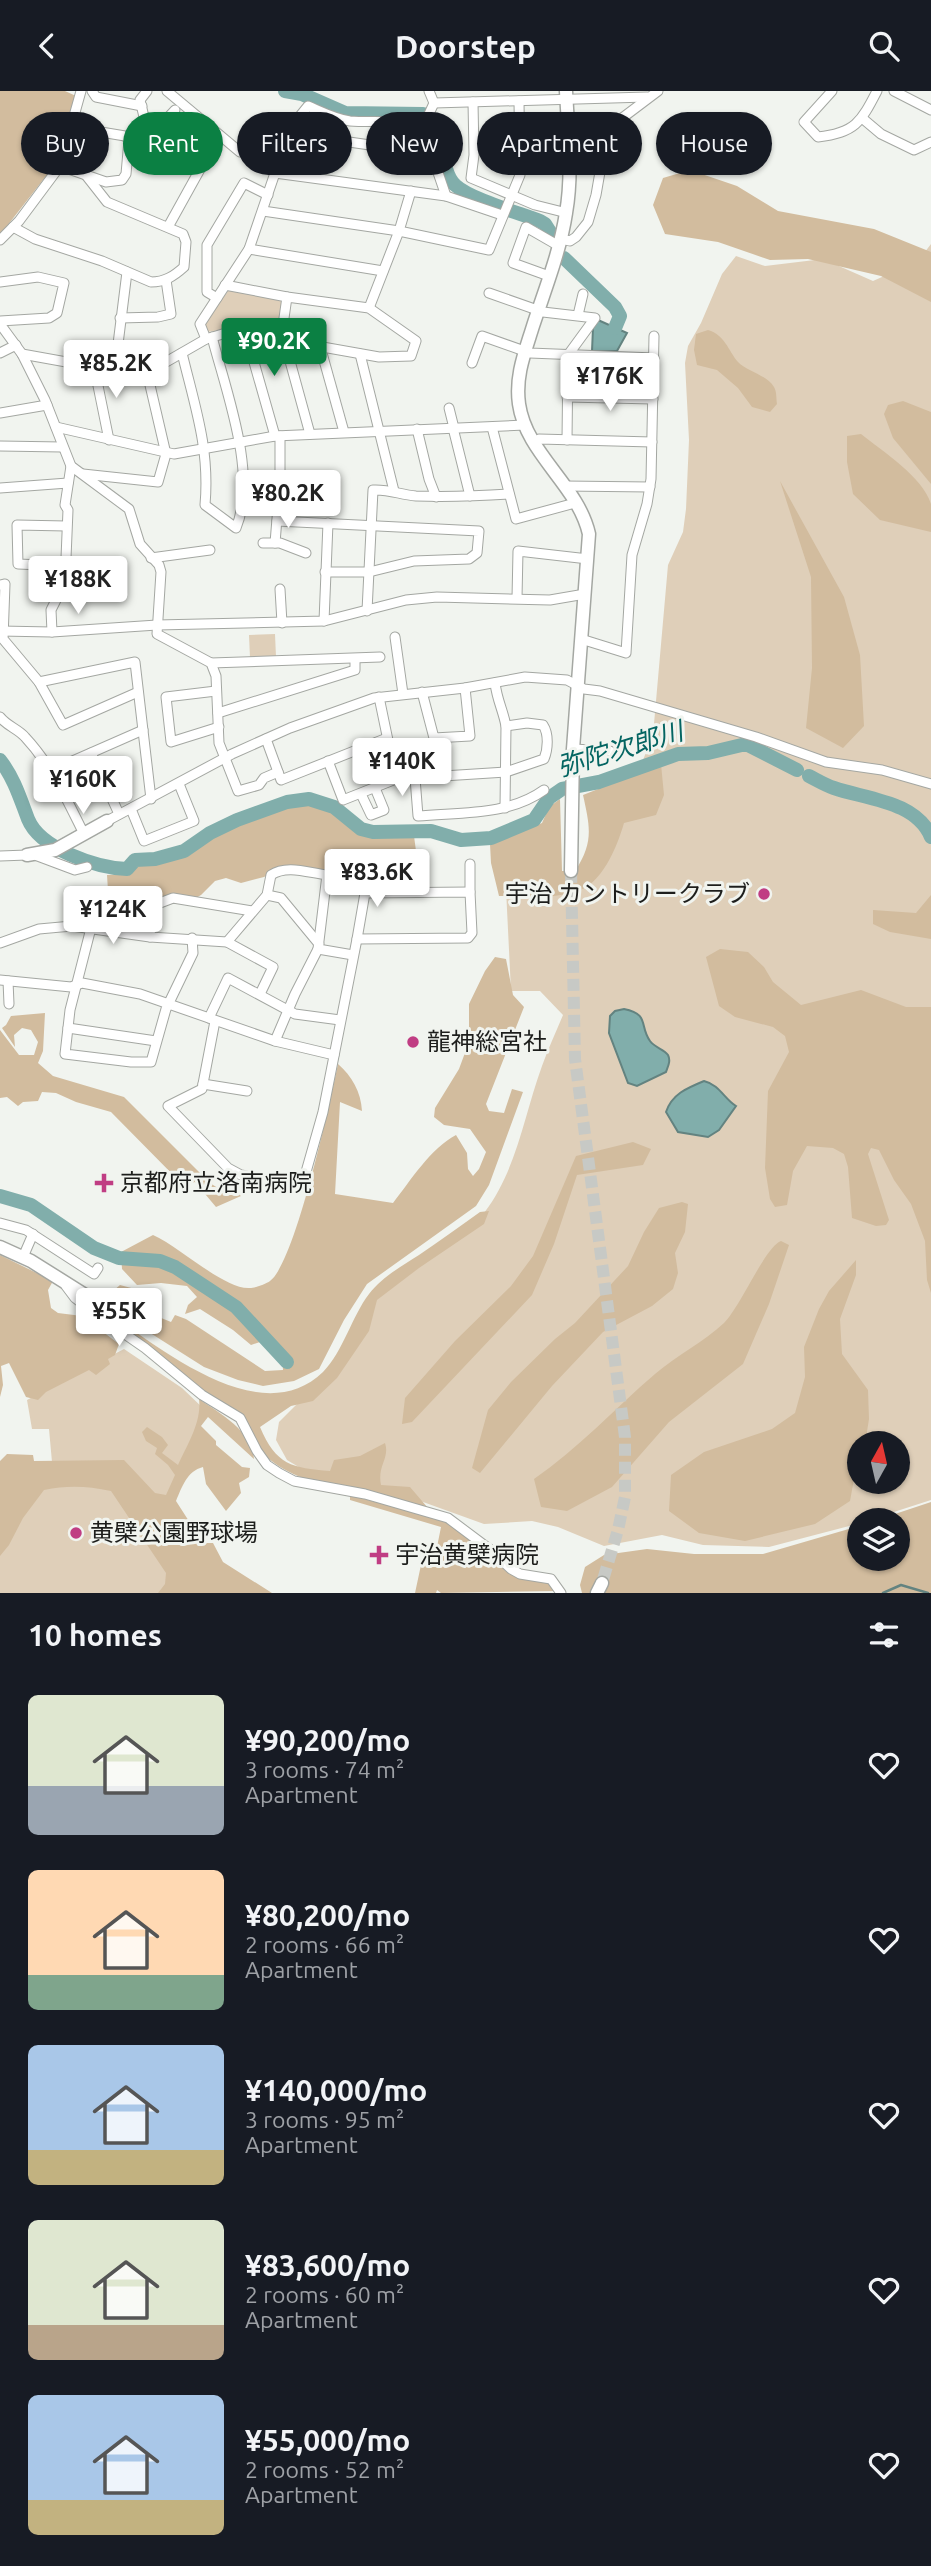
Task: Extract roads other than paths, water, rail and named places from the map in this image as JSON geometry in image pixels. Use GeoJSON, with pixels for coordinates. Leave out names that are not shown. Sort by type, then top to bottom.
{"type":"FeatureCollection","features":[{"type":"Feature","properties":{"kind":"street"},"geometry":{"type":"LineString","coordinates":[[75,112],[81,91]]}},
{"type":"Feature","properties":{"kind":"street"},"geometry":{"type":"LineString","coordinates":[[92,91],[96,97],[142,106]]}},
{"type":"Feature","properties":{"kind":"street"},"geometry":{"type":"LineString","coordinates":[[143,112],[140,100],[147,91]]}},
{"type":"Feature","properties":{"kind":"street"},"geometry":{"type":"LineString","coordinates":[[429,91],[433,105],[430,112]]}},
{"type":"Feature","properties":{"kind":"street"},"geometry":{"type":"LineString","coordinates":[[628,112],[658,91]]}},
{"type":"Feature","properties":{"kind":"street"},"geometry":{"type":"LineString","coordinates":[[832,91],[804,123],[818,137],[840,134],[862,118],[877,91]]}},
{"type":"Feature","properties":{"kind":"street"},"geometry":{"type":"LineString","coordinates":[[169,92],[192,112]]}},
{"type":"Feature","properties":{"kind":"street"},"geometry":{"type":"LineString","coordinates":[[898,92],[931,110]]}},
{"type":"Feature","properties":{"kind":"street"},"geometry":{"type":"LineString","coordinates":[[433,105],[519,101],[566,95],[647,97]]}},
{"type":"Feature","properties":{"kind":"street"},"geometry":{"type":"LineString","coordinates":[[263,211],[399,231],[489,250],[520,175],[519,101]]}},
{"type":"Feature","properties":{"kind":"street"},"geometry":{"type":"LineString","coordinates":[[472,102],[474,155],[471,178],[510,197],[566,213]]}},
{"type":"Feature","properties":{"kind":"street"},"geometry":{"type":"LineString","coordinates":[[303,112],[308,106],[322,112]]}},
{"type":"Feature","properties":{"kind":"street"},"geometry":{"type":"LineString","coordinates":[[862,118],[881,134],[914,150],[931,142]]}},
{"type":"Feature","properties":{"kind":"street"},"geometry":{"type":"LineString","coordinates":[[223,138],[237,150]]}},
{"type":"Feature","properties":{"kind":"street"},"geometry":{"type":"LineString","coordinates":[[0,240],[53,175]]}},
{"type":"Feature","properties":{"kind":"street"},"geometry":{"type":"LineString","coordinates":[[13,227],[35,239],[102,261],[151,282],[173,277],[184,267],[186,242],[183,234],[107,202],[86,175]]}},
{"type":"Feature","properties":{"kind":"street"},"geometry":{"type":"LineString","coordinates":[[88,175],[106,181],[122,180],[125,175]]}},
{"type":"Feature","properties":{"kind":"street"},"geometry":{"type":"LineString","coordinates":[[167,227],[196,175]]}},
{"type":"Feature","properties":{"kind":"street"},"geometry":{"type":"LineString","coordinates":[[183,353],[205,449],[205,505],[236,528],[242,513],[244,493],[239,444],[209,338],[201,324],[249,249],[274,175]]}},
{"type":"Feature","properties":{"kind":"street"},"geometry":{"type":"LineString","coordinates":[[290,175],[446,196],[502,214]]}},
{"type":"Feature","properties":{"kind":"street"},"geometry":{"type":"LineString","coordinates":[[440,175],[446,196]]}},
{"type":"Feature","properties":{"kind":"street"},"geometry":{"type":"LineString","coordinates":[[569,175],[566,213],[560,242],[520,369],[518,390],[525,425],[585,519],[589,534],[573,749],[571,871]]}},
{"type":"Feature","properties":{"kind":"street"},"geometry":{"type":"LineString","coordinates":[[549,276],[513,263],[526,227],[560,242],[576,237],[588,222],[599,175]]}},
{"type":"Feature","properties":{"kind":"street"},"geometry":{"type":"LineString","coordinates":[[217,298],[206,292],[207,245],[244,183],[268,195]]}},
{"type":"Feature","properties":{"kind":"street"},"geometry":{"type":"LineString","coordinates":[[369,308],[399,231],[411,191]]}},
{"type":"Feature","properties":{"kind":"street"},"geometry":{"type":"LineString","coordinates":[[249,249],[383,271]]}},
{"type":"Feature","properties":{"kind":"street"},"geometry":{"type":"LineString","coordinates":[[115,368],[127,272]]}},
{"type":"Feature","properties":{"kind":"street"},"geometry":{"type":"LineString","coordinates":[[0,282],[38,277],[64,283],[57,313],[49,318],[0,322]]}},
{"type":"Feature","properties":{"kind":"street"},"geometry":{"type":"LineString","coordinates":[[120,317],[158,317],[171,314],[166,280]]}},
{"type":"Feature","properties":{"kind":"street"},"geometry":{"type":"LineString","coordinates":[[22,354],[94,366],[146,368],[183,353],[209,338],[244,327],[270,325],[300,343],[379,357],[411,356],[416,341],[369,308],[225,285]]}},
{"type":"Feature","properties":{"kind":"street"},"geometry":{"type":"LineString","coordinates":[[489,293],[538,311],[595,318],[568,355],[567,440]]}},
{"type":"Feature","properties":{"kind":"street"},"geometry":{"type":"LineString","coordinates":[[578,315],[583,294]]}},
{"type":"Feature","properties":{"kind":"street"},"geometry":{"type":"LineString","coordinates":[[287,297],[282,332],[310,434]]}},
{"type":"Feature","properties":{"kind":"street"},"geometry":{"type":"LineString","coordinates":[[0,322],[22,354],[47,405],[71,466],[129,509],[140,544],[159,565],[162,572],[158,634],[211,663],[380,657]]}},
{"type":"Feature","properties":{"kind":"street"},"geometry":{"type":"LineString","coordinates":[[244,327],[277,436],[280,482],[275,543]]}},
{"type":"Feature","properties":{"kind":"street"},"geometry":{"type":"LineString","coordinates":[[472,363],[482,336],[526,351],[654,358]]}},
{"type":"Feature","properties":{"kind":"street"},"geometry":{"type":"LineString","coordinates":[[581,639],[626,653],[632,555],[650,487],[654,336]]}},
{"type":"Feature","properties":{"kind":"street"},"geometry":{"type":"LineString","coordinates":[[0,353],[16,345]]}},
{"type":"Feature","properties":{"kind":"street"},"geometry":{"type":"LineString","coordinates":[[320,347],[344,432]]}},
{"type":"Feature","properties":{"kind":"street"},"geometry":{"type":"LineString","coordinates":[[360,354],[394,491]]}},
{"type":"Feature","properties":{"kind":"street"},"geometry":{"type":"LineString","coordinates":[[94,366],[109,440]]}},
{"type":"Feature","properties":{"kind":"street"},"geometry":{"type":"LineString","coordinates":[[83,474],[158,482],[166,454],[146,368]]}},
{"type":"Feature","properties":{"kind":"street"},"geometry":{"type":"LineString","coordinates":[[567,397],[653,399]]}},
{"type":"Feature","properties":{"kind":"street"},"geometry":{"type":"LineString","coordinates":[[0,413],[47,405]]}},
{"type":"Feature","properties":{"kind":"street"},"geometry":{"type":"LineString","coordinates":[[449,408],[470,496]]}},
{"type":"Feature","properties":{"kind":"street"},"geometry":{"type":"LineString","coordinates":[[56,427],[166,454],[277,436],[525,425]]}},
{"type":"Feature","properties":{"kind":"street"},"geometry":{"type":"LineString","coordinates":[[492,427],[516,519],[575,503]]}},
{"type":"Feature","properties":{"kind":"street"},"geometry":{"type":"LineString","coordinates":[[417,429],[436,497]]}},
{"type":"Feature","properties":{"kind":"street"},"geometry":{"type":"LineString","coordinates":[[534,442],[539,439],[652,442]]}},
{"type":"Feature","properties":{"kind":"street"},"geometry":{"type":"LineString","coordinates":[[0,446],[62,447]]}},
{"type":"Feature","properties":{"kind":"street"},"geometry":{"type":"LineString","coordinates":[[52,632],[51,610],[65,582],[68,510],[65,505],[71,466]]}},
{"type":"Feature","properties":{"kind":"street"},"geometry":{"type":"LineString","coordinates":[[280,482],[333,485]]}},
{"type":"Feature","properties":{"kind":"street"},"geometry":{"type":"LineString","coordinates":[[0,488],[68,483]]}},
{"type":"Feature","properties":{"kind":"street"},"geometry":{"type":"LineString","coordinates":[[564,486],[650,487]]}},
{"type":"Feature","properties":{"kind":"street"},"geometry":{"type":"LineString","coordinates":[[367,611],[373,490],[388,489],[402,495],[436,497],[509,494]]}},
{"type":"Feature","properties":{"kind":"street"},"geometry":{"type":"LineString","coordinates":[[277,521],[479,531],[477,553],[470,559],[414,561],[369,572],[326,572]]}},
{"type":"Feature","properties":{"kind":"street"},"geometry":{"type":"LineString","coordinates":[[324,621],[328,523]]}},
{"type":"Feature","properties":{"kind":"street"},"geometry":{"type":"LineString","coordinates":[[65,566],[18,564],[17,525],[66,526]]}},
{"type":"Feature","properties":{"kind":"street"},"geometry":{"type":"LineString","coordinates":[[263,543],[275,543],[306,553]]}},
{"type":"Feature","properties":{"kind":"street"},"geometry":{"type":"LineString","coordinates":[[151,558],[210,550]]}},
{"type":"Feature","properties":{"kind":"street"},"geometry":{"type":"LineString","coordinates":[[516,599],[518,551],[589,559]]}},
{"type":"Feature","properties":{"kind":"street"},"geometry":{"type":"LineString","coordinates":[[0,585],[5,584],[1,631],[3,639],[39,682],[63,725],[138,692]]}},
{"type":"Feature","properties":{"kind":"street"},"geometry":{"type":"LineString","coordinates":[[280,589],[282,623]]}},
{"type":"Feature","properties":{"kind":"street"},"geometry":{"type":"LineString","coordinates":[[1,631],[52,632],[158,625],[324,621],[406,600],[437,597],[550,600],[585,594]]}},
{"type":"Feature","properties":{"kind":"street"},"geometry":{"type":"LineString","coordinates":[[395,637],[402,694]]}},
{"type":"Feature","properties":{"kind":"street"},"geometry":{"type":"LineString","coordinates":[[218,712],[355,670],[355,659]]}},
{"type":"Feature","properties":{"kind":"street"},"geometry":{"type":"LineString","coordinates":[[39,682],[135,662],[151,799]]}},
{"type":"Feature","properties":{"kind":"street"},"geometry":{"type":"LineString","coordinates":[[211,663],[216,675],[219,743],[238,791],[259,785],[264,778],[278,772]]}},
{"type":"Feature","properties":{"kind":"street"},"geometry":{"type":"LineString","coordinates":[[0,856],[37,854],[80,837],[224,758],[358,703],[379,697],[465,688],[525,677],[567,680],[756,737],[826,762],[882,770],[931,784]]}},
{"type":"Feature","properties":{"kind":"street"},"geometry":{"type":"LineString","coordinates":[[495,683],[498,704],[506,726],[505,808]]}},
{"type":"Feature","properties":{"kind":"street"},"geometry":{"type":"LineString","coordinates":[[422,692],[434,738],[470,736],[465,688]]}},
{"type":"Feature","properties":{"kind":"street"},"geometry":{"type":"LineString","coordinates":[[216,691],[166,697],[171,742],[219,727]]}},
{"type":"Feature","properties":{"kind":"street"},"geometry":{"type":"LineString","coordinates":[[379,697],[396,779]]}},
{"type":"Feature","properties":{"kind":"street"},"geometry":{"type":"LineString","coordinates":[[0,717],[7,726],[23,734],[52,770],[80,837]]}},
{"type":"Feature","properties":{"kind":"street"},"geometry":{"type":"LineString","coordinates":[[328,761],[343,800],[396,779],[506,772],[544,759],[547,752],[547,731],[542,725],[527,723],[506,726]]}},
{"type":"Feature","properties":{"kind":"street"},"geometry":{"type":"LineString","coordinates":[[52,770],[143,730]]}},
{"type":"Feature","properties":{"kind":"street"},"geometry":{"type":"LineString","coordinates":[[266,739],[281,780],[387,738]]}},
{"type":"Feature","properties":{"kind":"street"},"geometry":{"type":"LineString","coordinates":[[573,749],[610,751]]}},
{"type":"Feature","properties":{"kind":"street"},"geometry":{"type":"LineString","coordinates":[[91,753],[113,818]]}},
{"type":"Feature","properties":{"kind":"street"},"geometry":{"type":"LineString","coordinates":[[415,778],[418,816],[505,808],[528,802],[544,790]]}},
{"type":"Feature","properties":{"kind":"street"},"geometry":{"type":"LineString","coordinates":[[131,809],[144,841],[194,821],[179,784]]}},
{"type":"Feature","properties":{"kind":"street"},"geometry":{"type":"LineString","coordinates":[[361,794],[371,815],[384,810],[375,788]]}},
{"type":"Feature","properties":{"kind":"street"},"geometry":{"type":"LineString","coordinates":[[37,854],[75,870],[87,867]]}},
{"type":"Feature","properties":{"kind":"street"},"geometry":{"type":"LineString","coordinates":[[357,939],[468,939],[472,933],[470,864]]}},
{"type":"Feature","properties":{"kind":"street"},"geometry":{"type":"LineString","coordinates":[[227,942],[267,895],[271,875],[282,870],[327,875],[318,947],[275,1041]]}},
{"type":"Feature","properties":{"kind":"street"},"geometry":{"type":"LineString","coordinates":[[340,1020],[295,1014],[228,978],[212,1019],[202,1089],[168,1106],[215,1157],[241,1175],[302,1186],[323,1112],[365,893],[470,892]]}},
{"type":"Feature","properties":{"kind":"street"},"geometry":{"type":"LineString","coordinates":[[267,895],[281,898],[318,947],[353,955]]}},
{"type":"Feature","properties":{"kind":"street"},"geometry":{"type":"LineString","coordinates":[[150,937],[152,906],[173,898],[252,911]]}},
{"type":"Feature","properties":{"kind":"street"},"geometry":{"type":"LineString","coordinates":[[0,943],[39,929],[72,926],[150,937],[227,942],[272,967],[260,993]]}},
{"type":"Feature","properties":{"kind":"street"},"geometry":{"type":"LineString","coordinates":[[91,928],[68,1028],[65,1054],[131,1062],[151,1062],[169,1003],[193,953],[192,938]]}},
{"type":"Feature","properties":{"kind":"street"},"geometry":{"type":"LineString","coordinates":[[9,1004],[4,981],[71,987],[82,983],[113,987],[169,1003],[275,1041],[334,1055]]}},
{"type":"Feature","properties":{"kind":"street"},"geometry":{"type":"LineString","coordinates":[[68,1028],[156,1041]]}},
{"type":"Feature","properties":{"kind":"street"},"geometry":{"type":"LineString","coordinates":[[203,1084],[247,1091]]}},
{"type":"Feature","properties":{"kind":"street"},"geometry":{"type":"LineString","coordinates":[[0,1223],[33,1234],[94,1275],[98,1268]]}},
{"type":"Feature","properties":{"kind":"street"},"geometry":{"type":"LineString","coordinates":[[23,1257],[33,1234]]}},
{"type":"Feature","properties":{"kind":"street"},"geometry":{"type":"LineString","coordinates":[[0,1247],[61,1279],[128,1322]]}},
{"type":"Feature","properties":{"kind":"street"},"geometry":{"type":"LineString","coordinates":[[61,1279],[75,1298],[93,1313],[145,1348],[202,1395],[240,1418],[257,1451],[267,1465],[279,1473],[294,1481],[365,1494],[448,1518],[511,1569],[520,1574],[551,1579],[561,1593]]}},
{"type":"Feature","properties":{"kind":"water"},"geometry":{"type":"Polygon","coordinates":[[[598,320],[627,333],[617,351],[592,351],[593,328],[598,320]]]}},
{"type":"Feature","properties":{"kind":"water"},"geometry":{"type":"Polygon","coordinates":[[[624,1009],[641,1017],[650,1041],[666,1053],[669,1059],[666,1072],[637,1086],[628,1083],[609,1033],[610,1016],[615,1011],[624,1009]]]}},
{"type":"Feature","properties":{"kind":"water"},"geometry":{"type":"Polygon","coordinates":[[[704,1081],[714,1086],[736,1106],[719,1130],[708,1137],[678,1132],[666,1112],[669,1106],[681,1092],[704,1081]]]}},
{"type":"Feature","properties":{"kind":"waterway"},"geometry":{"type":"LineString","coordinates":[[285,91],[302,94],[345,113],[423,114],[438,128],[446,167],[455,185],[483,200],[540,221],[552,235]]}},
{"type":"Feature","properties":{"kind":"waterway"},"geometry":{"type":"LineString","coordinates":[[564,258],[615,307],[620,316],[615,328]]}},
{"type":"Feature","properties":{"kind":"waterway","name":"弥陀次郎川"},"geometry":{"type":"LineString","coordinates":[[0,760],[13,781],[34,830],[44,839],[86,861],[127,869],[135,860],[155,859],[184,851],[210,833],[237,820],[287,802],[309,799],[334,807],[361,829],[373,832],[431,831],[461,840],[491,838],[534,820],[549,798],[562,789],[599,782],[678,754],[708,753],[746,744],[797,770]]}},
{"type":"Feature","properties":{"kind":"waterway","name":"弥陀次郎川"},"geometry":{"type":"LineString","coordinates":[[809,776],[834,788],[902,809],[924,825],[931,837]]}},
{"type":"Feature","properties":{"kind":"waterway"},"geometry":{"type":"LineString","coordinates":[[0,1196],[31,1205],[94,1248],[119,1258],[160,1261],[175,1267],[236,1307],[287,1362]]}},
{"type":"Feature","properties":{"kind":"waterway"},"geometry":{"type":"LineString","coordinates":[[883,1593],[901,1585],[928,1593]]}},
{"type":"Feature","properties":{"kind":"tunnel"},"geometry":{"type":"LineString","coordinates":[[571,871],[575,1059],[625,1437],[625,1497],[602,1583]]}},
{"type":"Feature","properties":{"kind":"place","name":"宇治 カントリークラブ"},"geometry":{"type":"Point","coordinates":[764,894]}},
{"type":"Feature","properties":{"kind":"place","name":"龍神総宮社"},"geometry":{"type":"Point","coordinates":[413,1042]}},
{"type":"Feature","properties":{"kind":"place","name":"京都府立洛南病院"},"geometry":{"type":"Point","coordinates":[104,1183]}},
{"type":"Feature","properties":{"kind":"place","name":"黄檗公園野球場"},"geometry":{"type":"Point","coordinates":[76,1533]}},
{"type":"Feature","properties":{"kind":"place","name":"宇治黄檗病院"},"geometry":{"type":"Point","coordinates":[379,1555]}}]}
